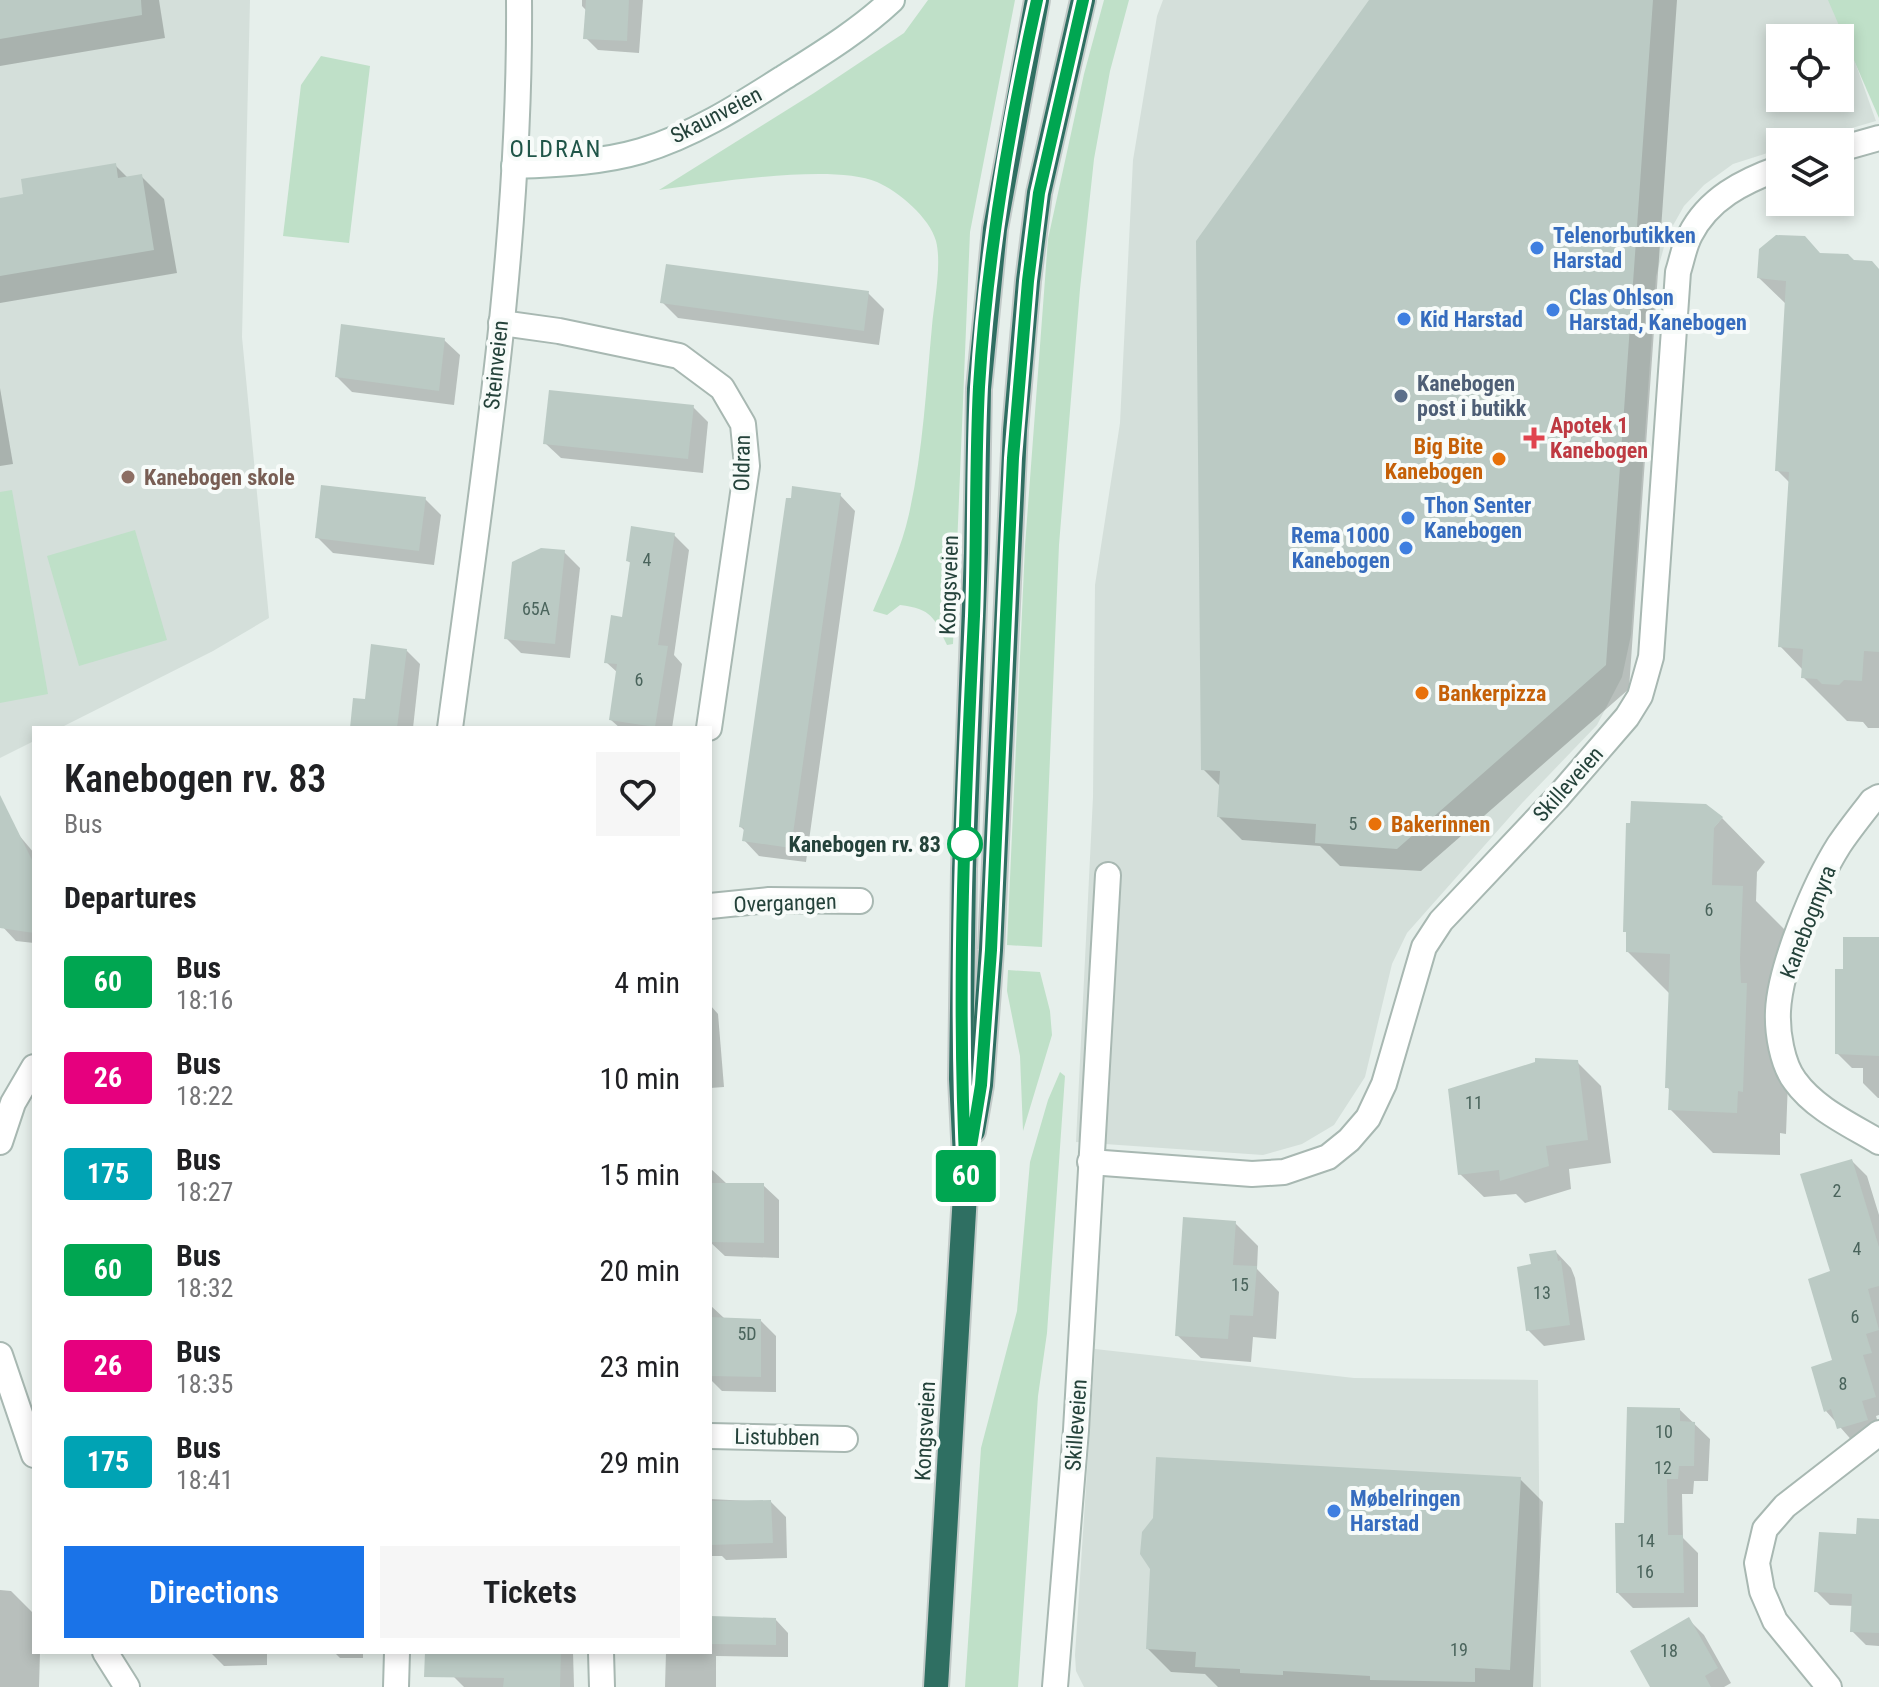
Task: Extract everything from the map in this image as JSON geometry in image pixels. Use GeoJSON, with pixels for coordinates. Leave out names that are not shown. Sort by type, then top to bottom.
{"type":"FeatureCollection","features":[{"type":"Feature","properties":{"kind":"highway","name":"Kongsveien"},"geometry":{"type":"LineString","coordinates":[[966,1177],[961,1079],[964,869],[979,389],[996,217],[1037,0]]}},
{"type":"Feature","properties":{"kind":"highway","name":"Kongsveien"},"geometry":{"type":"LineString","coordinates":[[936,1687],[966,1177],[981,1085],[991,950],[1012,491],[1028,281],[1039,193],[1083,0]]}},
{"type":"Feature","properties":{"kind":"street","name":"Steinveien"},"geometry":{"type":"LineString","coordinates":[[450,726],[501,323],[514,166],[519,0]]}},
{"type":"Feature","properties":{"kind":"street","name":"Skaunveien"},"geometry":{"type":"LineString","coordinates":[[514,166],[596,161],[643,150],[699,128],[829,49],[892,0]]}},
{"type":"Feature","properties":{"kind":"street"},"geometry":{"type":"LineString","coordinates":[[1854,145],[1879,138]]}},
{"type":"Feature","properties":{"kind":"street","name":"Skilleveien"},"geometry":{"type":"LineString","coordinates":[[1090,1162],[1252,1174],[1284,1172],[1328,1157],[1349,1140],[1368,1118],[1384,1084],[1424,947],[1441,921],[1557,798],[1627,717],[1640,696],[1651,657],[1678,272],[1689,236],[1708,210],[1727,192],[1766,174]]}},
{"type":"Feature","properties":{"kind":"street","name":"Oldran"},"geometry":{"type":"LineString","coordinates":[[501,323],[574,334],[679,356],[722,388],[743,424],[747,466],[709,726]]}},
{"type":"Feature","properties":{"kind":"street","name":"Kanebogmyra"},"geometry":{"type":"LineString","coordinates":[[1879,797],[1872,801],[1839,846],[1813,897],[1788,962],[1778,1011],[1782,1052],[1795,1081],[1825,1109],[1879,1142]]}},
{"type":"Feature","properties":{"kind":"street","name":"Skilleveien"},"geometry":{"type":"LineString","coordinates":[[1055,1687],[1076,1430],[1108,875]]}},
{"type":"Feature","properties":{"kind":"street","name":"Overgangen"},"geometry":{"type":"LineString","coordinates":[[712,906],[769,900],[860,901]]}},
{"type":"Feature","properties":{"kind":"street"},"geometry":{"type":"LineString","coordinates":[[0,1142],[13,1103],[32,1070]]}},
{"type":"Feature","properties":{"kind":"street"},"geometry":{"type":"LineString","coordinates":[[0,1355],[32,1449]]}},
{"type":"Feature","properties":{"kind":"street"},"geometry":{"type":"LineString","coordinates":[[1829,1687],[1775,1621],[1762,1591],[1757,1563],[1765,1529],[1785,1506],[1879,1433]]}},
{"type":"Feature","properties":{"kind":"street","name":"Listubben"},"geometry":{"type":"LineString","coordinates":[[712,1436],[845,1439]]}},
{"type":"Feature","properties":{"kind":"street"},"geometry":{"type":"LineString","coordinates":[[106,1654],[127,1687]]}},
{"type":"Feature","properties":{"kind":"street"},"geometry":{"type":"LineString","coordinates":[[396,1687],[397,1654]]}},
{"type":"Feature","properties":{"kind":"street"},"geometry":{"type":"LineString","coordinates":[[601,1654],[602,1687]]}},
{"type":"Feature","properties":{"kind":"shaded area","name":"Kanebogen skole"},"geometry":{"type":"Polygon","coordinates":[[[0,0],[250,0],[242,337],[269,618],[213,651],[64,726],[32,726],[32,742],[0,758],[0,0]]]}},
{"type":"Feature","properties":{"kind":"shaded area"},"geometry":{"type":"Polygon","coordinates":[[[1163,0],[1833,0],[1842,24],[1766,24],[1766,112],[1854,112],[1854,59],[1876,121],[1852,128],[1766,128],[1766,153],[1733,164],[1704,185],[1684,206],[1667,236],[1656,276],[1631,635],[1622,677],[1597,725],[1523,802],[1407,933],[1392,964],[1365,1077],[1334,1125],[1302,1144],[1263,1155],[1076,1142],[1093,797],[1095,585],[1120,423],[1133,160],[1157,16],[1163,0]]]}},
{"type":"Feature","properties":{"kind":"shaded area"},"geometry":{"type":"Polygon","coordinates":[[[1095,1349],[1354,1378],[1538,1380],[1541,1687],[1084,1687],[1076,1671],[1075,1655],[1095,1349]]]}},
{"type":"Feature","properties":{"kind":"green space"},"geometry":{"type":"Polygon","coordinates":[[[928,0],[1015,0],[970,232],[953,644],[947,645],[935,621],[926,612],[900,605],[887,615],[873,611],[902,539],[918,467],[938,272],[938,250],[933,232],[912,206],[894,192],[877,182],[857,177],[831,174],[770,176],[659,190],[904,33],[928,0]]]}},
{"type":"Feature","properties":{"kind":"green space"},"geometry":{"type":"Polygon","coordinates":[[[1104,0],[1129,0],[1110,71],[1094,159],[1080,289],[1059,545],[1042,947],[1007,945],[1025,546],[1048,239],[1084,74],[1104,0]]]}},
{"type":"Feature","properties":{"kind":"green space"},"geometry":{"type":"Polygon","coordinates":[[[1828,0],[1879,0],[1879,118],[1854,60],[1854,24],[1838,24],[1828,0]]]}},
{"type":"Feature","properties":{"kind":"green space"},"geometry":{"type":"Polygon","coordinates":[[[321,56],[370,66],[349,243],[283,236],[301,85],[321,56]]]}},
{"type":"Feature","properties":{"kind":"green space"},"geometry":{"type":"Polygon","coordinates":[[[12,490],[48,694],[0,703],[0,492],[12,490]]]}},
{"type":"Feature","properties":{"kind":"green space"},"geometry":{"type":"Polygon","coordinates":[[[135,530],[167,640],[79,666],[47,556],[135,530]]]}},
{"type":"Feature","properties":{"kind":"green space"},"geometry":{"type":"Polygon","coordinates":[[[1008,970],[1040,972],[1050,1011],[1052,1035],[1023,1131],[1020,1056],[1007,991],[1008,970]]]}},
{"type":"Feature","properties":{"kind":"green space"},"geometry":{"type":"Polygon","coordinates":[[[1060,1072],[1065,1076],[1018,1687],[965,1687],[981,1448],[1017,1311],[1030,1162],[1048,1100],[1060,1072]]]}},
{"type":"Feature","properties":{"kind":"building"},"geometry":{"type":"Polygon","coordinates":[[[0,0],[141,0],[142,15],[0,39],[0,0]]]}},
{"type":"Feature","properties":{"kind":"building"},"geometry":{"type":"Polygon","coordinates":[[[586,0],[629,0],[627,41],[583,39],[586,0]]]}},
{"type":"Feature","properties":{"kind":"building","name":"Thon Senter Kanebogen"},"geometry":{"type":"Polygon","coordinates":[[[1369,0],[1653,0],[1606,665],[1397,849],[1315,843],[1316,824],[1217,817],[1220,771],[1201,770],[1196,241],[1369,0]]]}},
{"type":"Feature","properties":{"kind":"building"},"geometry":{"type":"Polygon","coordinates":[[[116,163],[118,178],[142,174],[154,250],[0,276],[0,198],[23,194],[21,179],[116,163]]]}},
{"type":"Feature","properties":{"kind":"building"},"geometry":{"type":"Polygon","coordinates":[[[1776,235],[1805,236],[1820,253],[1848,254],[1854,260],[1872,261],[1879,269],[1879,652],[1864,651],[1862,681],[1844,680],[1839,685],[1801,678],[1803,649],[1778,647],[1789,472],[1775,471],[1786,281],[1757,278],[1759,249],[1776,235]]]}},
{"type":"Feature","properties":{"kind":"building"},"geometry":{"type":"Polygon","coordinates":[[[666,264],[869,291],[864,331],[660,303],[666,264]]]}},
{"type":"Feature","properties":{"kind":"building"},"geometry":{"type":"Polygon","coordinates":[[[341,324],[445,338],[439,391],[335,377],[341,324]]]}},
{"type":"Feature","properties":{"kind":"building"},"geometry":{"type":"Polygon","coordinates":[[[549,390],[694,405],[688,459],[543,444],[549,390]]]}},
{"type":"Feature","properties":{"kind":"building"},"geometry":{"type":"Polygon","coordinates":[[[321,485],[426,497],[419,551],[315,538],[321,485]]]}},
{"type":"Feature","properties":{"kind":"building"},"geometry":{"type":"Polygon","coordinates":[[[792,486],[841,493],[791,848],[742,841],[744,828],[739,827],[786,498],[791,498],[792,486]]]}},
{"type":"Feature","properties":{"kind":"building"},"geometry":{"type":"Polygon","coordinates":[[[631,526],[675,533],[658,645],[668,646],[655,726],[609,720],[617,664],[604,663],[611,615],[622,617],[630,562],[626,561],[631,526]]]}},
{"type":"Feature","properties":{"kind":"building"},"geometry":{"type":"Polygon","coordinates":[[[541,548],[565,550],[555,644],[504,639],[512,562],[541,548]]]}},
{"type":"Feature","properties":{"kind":"building"},"geometry":{"type":"Polygon","coordinates":[[[371,644],[407,649],[397,726],[350,726],[353,698],[365,699],[371,644]]]}},
{"type":"Feature","properties":{"kind":"building"},"geometry":{"type":"Polygon","coordinates":[[[0,795],[32,860],[32,933],[0,928],[0,795]]]}},
{"type":"Feature","properties":{"kind":"building"},"geometry":{"type":"Polygon","coordinates":[[[1631,801],[1706,804],[1723,817],[1714,828],[1712,885],[1743,886],[1740,959],[1741,983],[1747,983],[1743,1092],[1738,1091],[1737,1113],[1668,1110],[1669,1088],[1665,1088],[1670,954],[1626,952],[1626,932],[1623,932],[1626,823],[1630,823],[1631,801]]]}},
{"type":"Feature","properties":{"kind":"building"},"geometry":{"type":"Polygon","coordinates":[[[1843,937],[1879,937],[1879,1056],[1835,1054],[1835,969],[1843,969],[1843,937]]]}},
{"type":"Feature","properties":{"kind":"building"},"geometry":{"type":"Polygon","coordinates":[[[1535,1058],[1578,1060],[1588,1140],[1546,1146],[1549,1166],[1500,1181],[1499,1170],[1458,1175],[1448,1089],[1535,1062],[1535,1058]]]}},
{"type":"Feature","properties":{"kind":"building"},"geometry":{"type":"Polygon","coordinates":[[[1852,1159],[1879,1247],[1879,1286],[1868,1289],[1879,1330],[1866,1334],[1872,1353],[1863,1355],[1876,1397],[1862,1401],[1868,1420],[1837,1429],[1831,1409],[1824,1412],[1811,1367],[1832,1360],[1808,1279],[1830,1271],[1800,1174],[1852,1159]]]}},
{"type":"Feature","properties":{"kind":"building"},"geometry":{"type":"Polygon","coordinates":[[[712,1183],[764,1183],[764,1243],[712,1242],[712,1183]]]}},
{"type":"Feature","properties":{"kind":"building"},"geometry":{"type":"Polygon","coordinates":[[[1183,1217],[1236,1221],[1233,1265],[1257,1266],[1253,1316],[1230,1315],[1228,1339],[1175,1336],[1183,1217]]]}},
{"type":"Feature","properties":{"kind":"building"},"geometry":{"type":"Polygon","coordinates":[[[1556,1250],[1558,1261],[1561,1260],[1570,1325],[1526,1331],[1517,1267],[1531,1264],[1529,1254],[1556,1250]]]}},
{"type":"Feature","properties":{"kind":"building"},"geometry":{"type":"Polygon","coordinates":[[[712,1317],[761,1319],[761,1377],[712,1376],[712,1317]]]}},
{"type":"Feature","properties":{"kind":"building"},"geometry":{"type":"Polygon","coordinates":[[[1627,1407],[1680,1408],[1680,1421],[1695,1422],[1694,1466],[1679,1466],[1678,1479],[1667,1479],[1668,1535],[1683,1535],[1684,1593],[1616,1593],[1615,1523],[1624,1523],[1627,1407]]]}},
{"type":"Feature","properties":{"kind":"building"},"geometry":{"type":"Polygon","coordinates":[[[1156,1457],[1521,1477],[1510,1670],[1475,1668],[1475,1682],[1370,1680],[1370,1676],[1283,1671],[1283,1675],[1240,1673],[1240,1669],[1195,1667],[1196,1652],[1146,1649],[1150,1569],[1140,1554],[1142,1532],[1153,1518],[1156,1457]]]}},
{"type":"Feature","properties":{"kind":"building"},"geometry":{"type":"Polygon","coordinates":[[[771,1500],[773,1543],[712,1545],[712,1501],[771,1500]]]}},
{"type":"Feature","properties":{"kind":"building"},"geometry":{"type":"Polygon","coordinates":[[[1857,1518],[1879,1519],[1879,1633],[1850,1632],[1852,1594],[1814,1592],[1819,1532],[1856,1534],[1857,1518]]]}},
{"type":"Feature","properties":{"kind":"building"},"geometry":{"type":"Polygon","coordinates":[[[712,1616],[776,1618],[776,1645],[712,1644],[712,1616]]]}},
{"type":"Feature","properties":{"kind":"building"},"geometry":{"type":"Polygon","coordinates":[[[1689,1617],[1718,1668],[1705,1676],[1711,1687],[1650,1687],[1630,1651],[1689,1617]]]}},
{"type":"Feature","properties":{"kind":"building"},"geometry":{"type":"Polygon","coordinates":[[[425,1654],[561,1654],[560,1687],[503,1687],[504,1678],[424,1677],[425,1654]]]}},
{"type":"Feature","properties":{"kind":"bus line","name":"60"},"geometry":{"type":"LineString","coordinates":[[1037,0],[995,229],[979,389],[964,869],[961,1079],[966,1177],[981,1085],[991,950],[1013,458],[1023,325],[1039,193],[1083,0]]}},
{"type":"Feature","properties":{"kind":"place","name":"Telenorbutikken Harstad"},"geometry":{"type":"Point","coordinates":[1537,248]}},
{"type":"Feature","properties":{"kind":"place","name":"Clas Ohlson Harstad, Kanebogen"},"geometry":{"type":"Point","coordinates":[1553,310]}},
{"type":"Feature","properties":{"kind":"place","name":"Kid Harstad"},"geometry":{"type":"Point","coordinates":[1404,319]}},
{"type":"Feature","properties":{"kind":"place","name":"Kanebogen post i butikk"},"geometry":{"type":"Point","coordinates":[1401,396]}},
{"type":"Feature","properties":{"kind":"place","name":"Apotek 1 Kanebogen"},"geometry":{"type":"Point","coordinates":[1534,438]}},
{"type":"Feature","properties":{"kind":"place","name":"Big Bite Kanebogen"},"geometry":{"type":"Point","coordinates":[1499,459]}},
{"type":"Feature","properties":{"kind":"place","name":"Kanebogen skole"},"geometry":{"type":"Point","coordinates":[128,477]}},
{"type":"Feature","properties":{"kind":"place","name":"Thon Senter Kanebogen"},"geometry":{"type":"Point","coordinates":[1408,518]}},
{"type":"Feature","properties":{"kind":"place","name":"Rema 1000 Kanebogen"},"geometry":{"type":"Point","coordinates":[1406,548]}},
{"type":"Feature","properties":{"kind":"place","name":"Bankerpizza"},"geometry":{"type":"Point","coordinates":[1422,693]}},
{"type":"Feature","properties":{"kind":"place","name":"Bakerinnen"},"geometry":{"type":"Point","coordinates":[1375,824]}},
{"type":"Feature","properties":{"kind":"place","name":"Kanebogen rv. 83"},"geometry":{"type":"Point","coordinates":[965,844]}},
{"type":"Feature","properties":{"kind":"place","name":"Møbelringen Harstad"},"geometry":{"type":"Point","coordinates":[1334,1511]}},
{"type":"Feature","properties":{"kind":"district","name":"OLDRAN"},"geometry":{"type":"Point","coordinates":[556,149]}}]}
